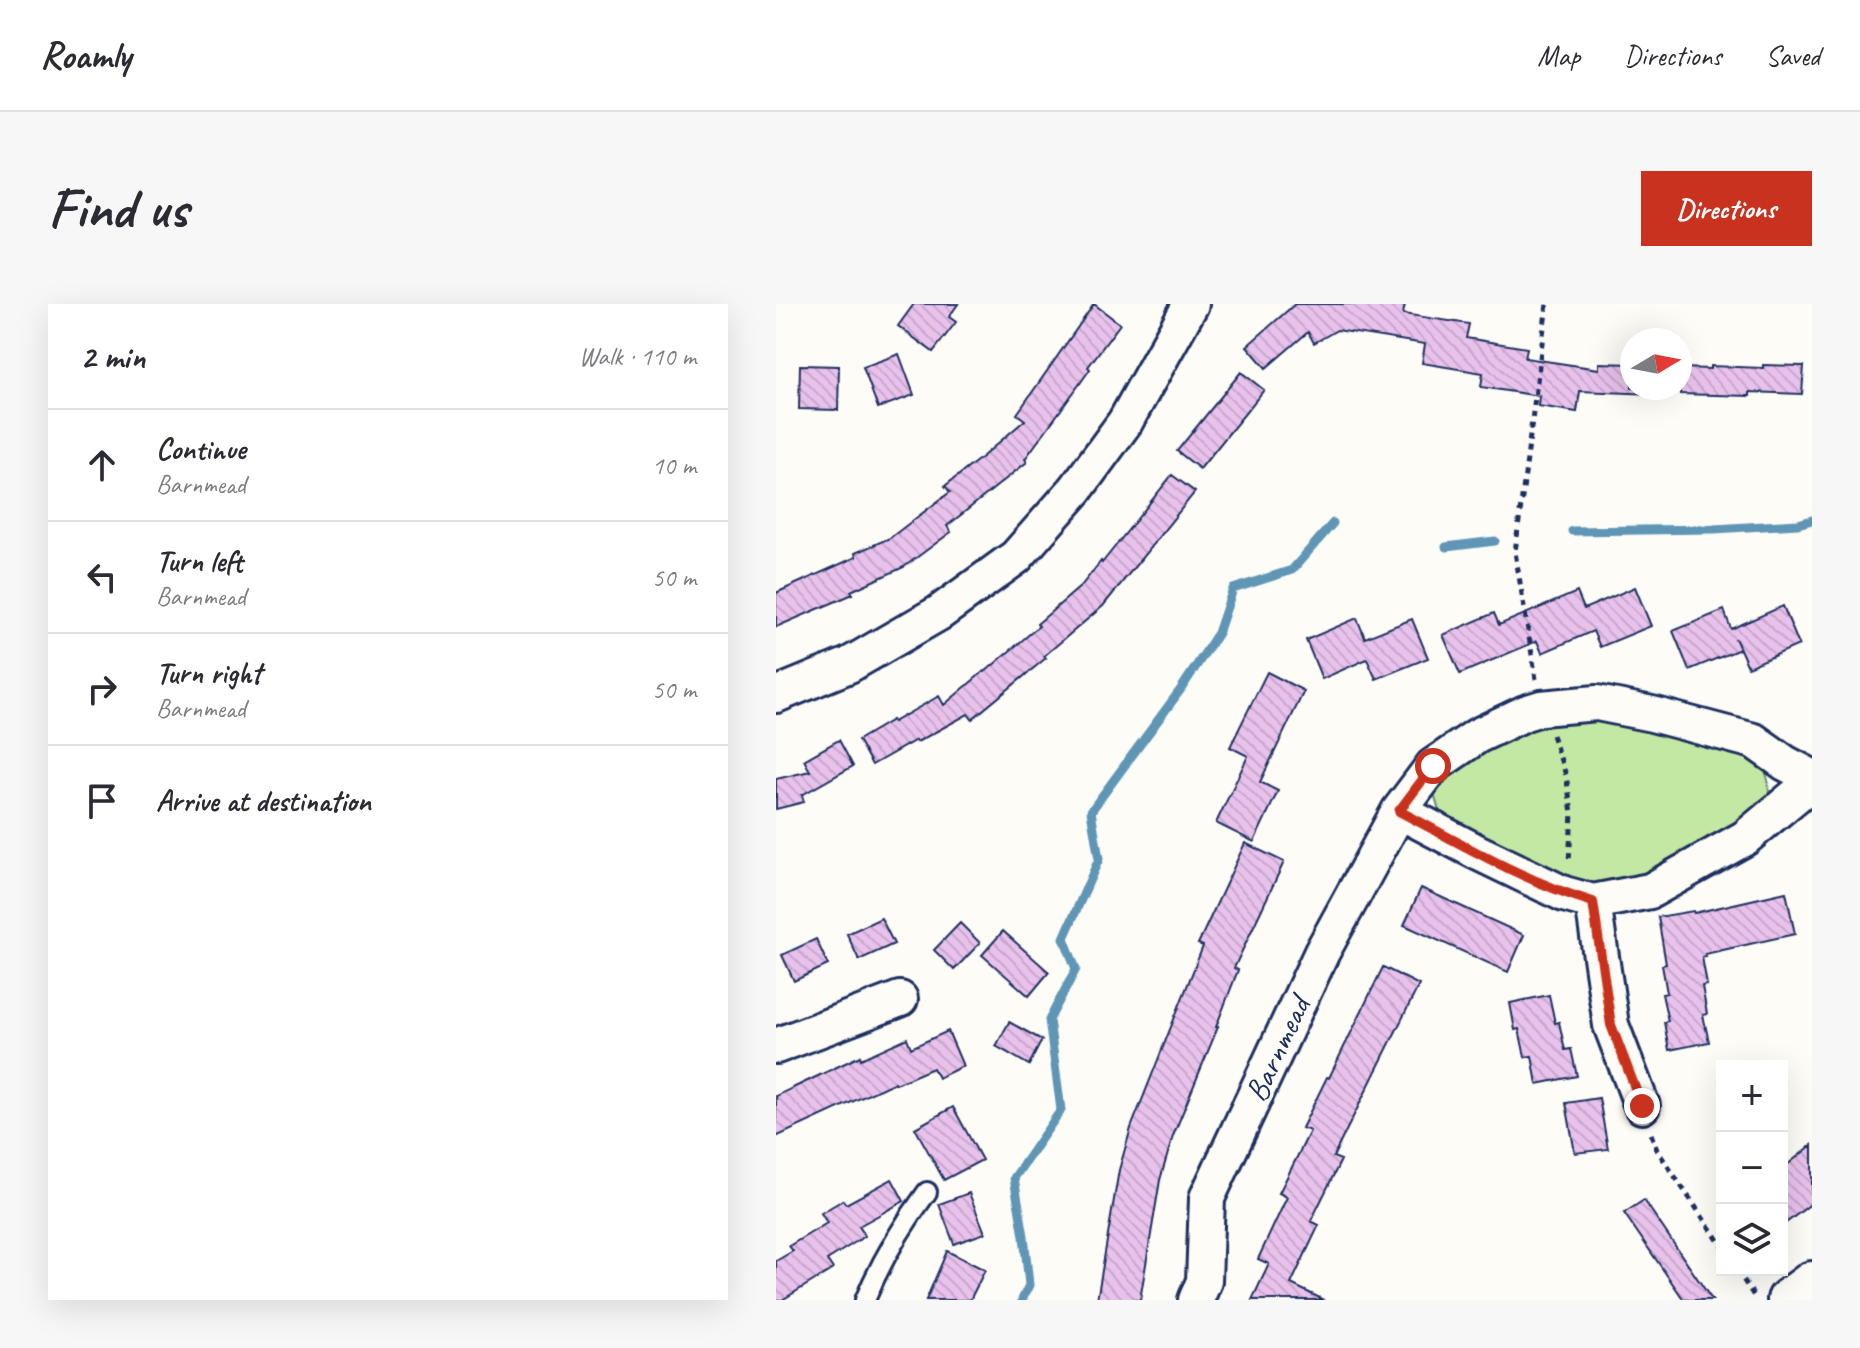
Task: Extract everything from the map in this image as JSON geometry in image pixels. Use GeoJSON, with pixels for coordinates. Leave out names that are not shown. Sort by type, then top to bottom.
{"type":"FeatureCollection","features":[{"type":"Feature","properties":{"kind":"street"},"geometry":{"type":"LineString","coordinates":[[776,695],[849,665],[914,628],[1016,557],[1076,489],[1125,422],[1191,304]]}},
{"type":"Feature","properties":{"kind":"street","name":"Barnmead"},"geometry":{"type":"LineString","coordinates":[[1196,1300],[1204,1281],[1207,1198],[1322,952],[1399,811],[1433,766],[1477,736],[1525,713],[1541,708],[1597,703],[1754,741],[1812,780],[1745,838],[1650,891],[1579,898]]}},
{"type":"Feature","properties":{"kind":"street"},"geometry":{"type":"LineString","coordinates":[[1399,811],[1477,852],[1579,898],[1611,1025],[1642,1106]]}},
{"type":"Feature","properties":{"kind":"street"},"geometry":{"type":"LineString","coordinates":[[776,1046],[900,999]]}},
{"type":"Feature","properties":{"kind":"street"},"geometry":{"type":"LineString","coordinates":[[1789,1300],[1812,1283]]}},
{"type":"Feature","properties":{"kind":"lane"},"geometry":{"type":"LineString","coordinates":[[865,1300],[894,1241],[927,1192]]}},
{"type":"Feature","properties":{"kind":"path"},"geometry":{"type":"LineString","coordinates":[[1547,304],[1515,552],[1541,708],[1566,775],[1572,813],[1567,881],[1579,898]]}},
{"type":"Feature","properties":{"kind":"path"},"geometry":{"type":"LineString","coordinates":[[1642,1106],[1657,1150],[1716,1237]]}},
{"type":"Feature","properties":{"kind":"path"},"geometry":{"type":"LineString","coordinates":[[1741,1276],[1756,1300]]}},
{"type":"Feature","properties":{"kind":"green space"},"geometry":{"type":"Polygon","coordinates":[[[1598,717],[1651,724],[1762,761],[1769,795],[1758,813],[1644,878],[1590,887],[1442,821],[1433,790],[1441,771],[1531,722],[1598,717]]]}},
{"type":"Feature","properties":{"kind":"building"},"geometry":{"type":"Polygon","coordinates":[[[914,304],[958,304],[949,317],[956,322],[933,352],[898,326],[914,304]]]}},
{"type":"Feature","properties":{"kind":"building"},"geometry":{"type":"Polygon","coordinates":[[[1094,304],[1120,324],[1025,459],[1027,462],[947,526],[951,532],[904,567],[851,591],[853,594],[776,627],[776,593],[890,538],[950,492],[945,486],[1025,420],[1017,414],[1094,304]]]}},
{"type":"Feature","properties":{"kind":"building"},"geometry":{"type":"Polygon","coordinates":[[[1295,304],[1405,304],[1403,314],[1469,324],[1466,338],[1527,348],[1525,358],[1599,369],[1599,363],[1620,364],[1620,393],[1580,391],[1577,412],[1538,406],[1539,396],[1481,387],[1483,373],[1422,363],[1425,344],[1337,330],[1314,343],[1308,332],[1266,368],[1247,346],[1295,304]]]}},
{"type":"Feature","properties":{"kind":"building"},"geometry":{"type":"Polygon","coordinates":[[[899,354],[914,395],[878,408],[863,367],[899,354]]]}},
{"type":"Feature","properties":{"kind":"building"},"geometry":{"type":"Polygon","coordinates":[[[800,365],[839,366],[838,410],[799,409],[800,365]]]}},
{"type":"Feature","properties":{"kind":"building"},"geometry":{"type":"Polygon","coordinates":[[[1763,365],[1804,366],[1802,394],[1692,394],[1692,368],[1763,368],[1763,365]]]}},
{"type":"Feature","properties":{"kind":"building"},"geometry":{"type":"Polygon","coordinates":[[[1241,372],[1264,390],[1200,469],[1177,451],[1241,372]]]}},
{"type":"Feature","properties":{"kind":"building"},"geometry":{"type":"Polygon","coordinates":[[[1172,475],[1195,492],[1103,606],[972,719],[968,714],[872,765],[858,740],[939,696],[944,705],[985,672],[1081,586],[1172,475]]]}},
{"type":"Feature","properties":{"kind":"building"},"geometry":{"type":"Polygon","coordinates":[[[1635,587],[1651,626],[1600,647],[1593,631],[1542,653],[1537,641],[1460,674],[1443,635],[1494,613],[1499,625],[1577,592],[1584,609],[1635,587]]]}},
{"type":"Feature","properties":{"kind":"building"},"geometry":{"type":"Polygon","coordinates":[[[1783,606],[1799,645],[1748,667],[1740,649],[1689,670],[1673,631],[1724,610],[1731,629],[1783,606]]]}},
{"type":"Feature","properties":{"kind":"building"},"geometry":{"type":"Polygon","coordinates":[[[1357,618],[1365,638],[1412,619],[1428,658],[1376,679],[1367,659],[1322,679],[1306,640],[1357,618]]]}},
{"type":"Feature","properties":{"kind":"building"},"geometry":{"type":"Polygon","coordinates":[[[1267,672],[1304,691],[1260,782],[1278,791],[1254,842],[1216,823],[1248,756],[1230,747],[1267,672]]]}},
{"type":"Feature","properties":{"kind":"building"},"geometry":{"type":"Polygon","coordinates":[[[839,740],[853,766],[802,795],[804,802],[776,809],[776,779],[810,771],[804,760],[839,740]]]}},
{"type":"Feature","properties":{"kind":"building"},"geometry":{"type":"Polygon","coordinates":[[[1245,843],[1284,862],[1234,968],[1238,970],[1218,1027],[1173,1136],[1160,1180],[1140,1300],[1097,1300],[1119,1170],[1131,1128],[1203,946],[1198,944],[1245,843]]]}},
{"type":"Feature","properties":{"kind":"building"},"geometry":{"type":"Polygon","coordinates":[[[1421,888],[1524,935],[1508,972],[1404,925],[1421,888]]]}},
{"type":"Feature","properties":{"kind":"building"},"geometry":{"type":"Polygon","coordinates":[[[1786,892],[1795,934],[1705,954],[1702,957],[1707,985],[1702,986],[1707,1014],[1703,1015],[1709,1042],[1669,1050],[1664,1022],[1668,1021],[1662,994],[1667,993],[1662,965],[1666,964],[1658,917],[1694,913],[1786,892]]]}},
{"type":"Feature","properties":{"kind":"building"},"geometry":{"type":"Polygon","coordinates":[[[881,918],[894,944],[859,960],[847,934],[881,918]]]}},
{"type":"Feature","properties":{"kind":"building"},"geometry":{"type":"Polygon","coordinates":[[[960,923],[980,943],[954,970],[934,950],[960,923]]]}},
{"type":"Feature","properties":{"kind":"building"},"geometry":{"type":"Polygon","coordinates":[[[1003,931],[1049,972],[1029,996],[982,955],[1003,931]]]}},
{"type":"Feature","properties":{"kind":"building"},"geometry":{"type":"Polygon","coordinates":[[[816,939],[828,965],[794,981],[782,955],[816,939]]]}},
{"type":"Feature","properties":{"kind":"building"},"geometry":{"type":"Polygon","coordinates":[[[1383,967],[1419,985],[1333,1157],[1341,1160],[1311,1221],[1319,1225],[1291,1284],[1324,1300],[1252,1300],[1269,1264],[1258,1259],[1287,1197],[1279,1193],[1310,1131],[1302,1128],[1383,967]]]}},
{"type":"Feature","properties":{"kind":"building"},"geometry":{"type":"Polygon","coordinates":[[[1549,995],[1555,1023],[1559,1022],[1565,1050],[1571,1049],[1577,1076],[1537,1084],[1532,1056],[1525,1057],[1519,1029],[1515,1030],[1510,1003],[1549,995]]]}},
{"type":"Feature","properties":{"kind":"building"},"geometry":{"type":"Polygon","coordinates":[[[1009,1022],[1042,1040],[1029,1065],[996,1046],[1009,1022]]]}},
{"type":"Feature","properties":{"kind":"building"},"geometry":{"type":"Polygon","coordinates":[[[948,1031],[963,1066],[938,1078],[933,1068],[895,1082],[776,1137],[776,1096],[860,1056],[861,1059],[907,1038],[911,1048],[948,1031]]]}},
{"type":"Feature","properties":{"kind":"building"},"geometry":{"type":"Polygon","coordinates":[[[1599,1098],[1608,1149],[1575,1153],[1566,1103],[1599,1098]]]}},
{"type":"Feature","properties":{"kind":"building"},"geometry":{"type":"Polygon","coordinates":[[[953,1107],[982,1160],[944,1180],[915,1128],[953,1107]]]}},
{"type":"Feature","properties":{"kind":"building"},"geometry":{"type":"Polygon","coordinates":[[[1812,1145],[1812,1203],[1788,1221],[1788,1204],[1788,1164],[1812,1145]]]}},
{"type":"Feature","properties":{"kind":"building"},"geometry":{"type":"Polygon","coordinates":[[[892,1179],[904,1201],[859,1226],[865,1236],[827,1260],[833,1269],[782,1300],[776,1300],[776,1261],[793,1251],[789,1246],[827,1223],[821,1213],[843,1200],[846,1204],[892,1179]]]}},
{"type":"Feature","properties":{"kind":"building"},"geometry":{"type":"Polygon","coordinates":[[[969,1193],[985,1233],[954,1244],[939,1204],[969,1193]]]}},
{"type":"Feature","properties":{"kind":"building"},"geometry":{"type":"Polygon","coordinates":[[[1644,1200],[1712,1300],[1684,1300],[1624,1213],[1644,1200]]]}},
{"type":"Feature","properties":{"kind":"building"},"geometry":{"type":"Polygon","coordinates":[[[947,1251],[985,1270],[970,1300],[926,1300],[947,1251]]]}},
{"type":"Feature","properties":{"kind":"waterway"},"geometry":{"type":"LineString","coordinates":[[1572,531],[1714,529],[1798,524],[1812,520]]}},
{"type":"Feature","properties":{"kind":"waterway"},"geometry":{"type":"LineString","coordinates":[[1022,1300],[1029,1285],[1014,1178],[1061,1110],[1049,1020],[1076,969],[1064,938],[1099,859],[1091,811],[1181,689],[1218,633],[1233,589],[1292,570],[1333,523]]}},
{"type":"Feature","properties":{"kind":"waterway"},"geometry":{"type":"LineString","coordinates":[[1446,547],[1495,541]]}},
{"type":"Feature","properties":{"kind":"route"},"geometry":{"type":"LineString","coordinates":[[1433,766],[1399,811],[1564,894],[1593,902],[1611,1025],[1642,1106]]}}]}
